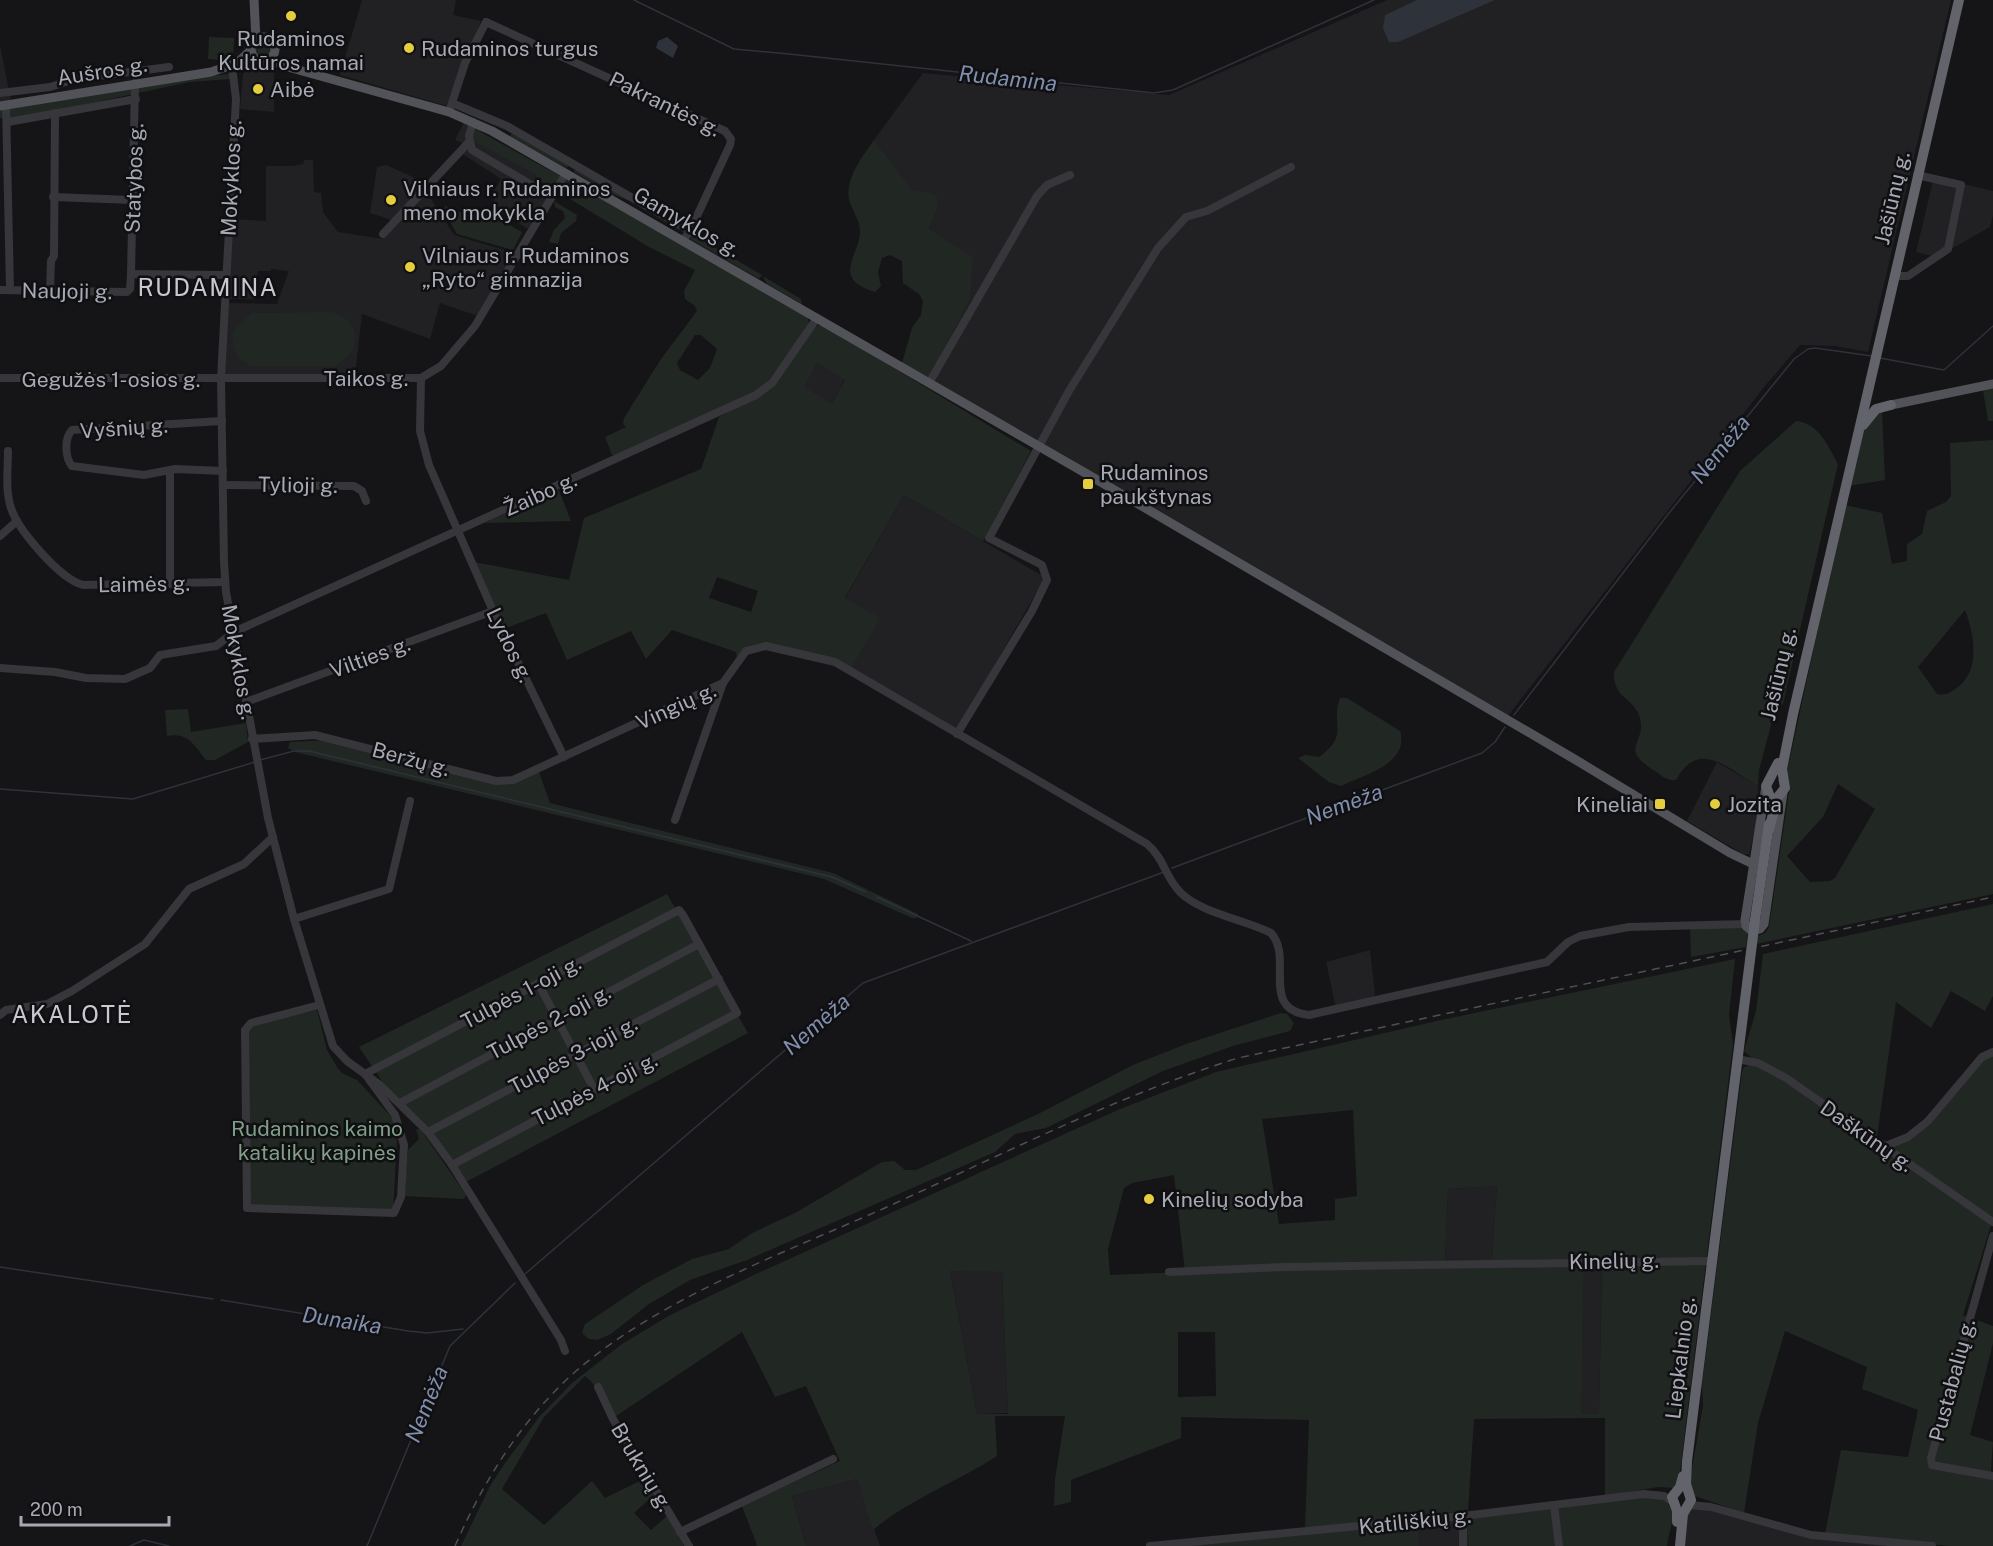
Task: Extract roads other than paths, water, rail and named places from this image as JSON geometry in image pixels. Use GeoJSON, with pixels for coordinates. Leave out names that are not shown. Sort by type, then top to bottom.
{"type":"FeatureCollection","features":[{"type":"Feature","properties":{"kind":"highway","name":"Jašiūnų g."},"geometry":{"type":"LineString","coordinates":[[1775,788],[1859,433],[1870,405],[1867,388],[1959,0]]}},
{"type":"Feature","properties":{"kind":"highway","name":"Jašiūnų g."},"geometry":{"type":"LineString","coordinates":[[1737,1059],[1750,960],[1750,922],[1769,830],[1775,788],[1859,412],[1870,405]]}},
{"type":"Feature","properties":{"kind":"highway"},"geometry":{"type":"LineString","coordinates":[[1870,405],[1891,405]]}},
{"type":"Feature","properties":{"kind":"highway","name":"Liepkalnio g."},"geometry":{"type":"LineString","coordinates":[[1674,1546],[1687,1461],[1737,1059]]}},
{"type":"Feature","properties":{"kind":"highway","name":"Liepkalnio g."},"geometry":{"type":"LineString","coordinates":[[1680,1546],[1682,1499]]}},
{"type":"Feature","properties":{"kind":"main road"},"geometry":{"type":"LineString","coordinates":[[254,4],[260,38],[254,55]]}},
{"type":"Feature","properties":{"kind":"main road"},"geometry":{"type":"LineString","coordinates":[[260,38],[274,44],[272,56]]}},
{"type":"Feature","properties":{"kind":"main road","name":"Gamyklos g."},"geometry":{"type":"LineString","coordinates":[[254,55],[272,56],[301,69],[450,108],[683,240],[1566,754],[1730,853],[1753,864]]}},
{"type":"Feature","properties":{"kind":"main road","name":"Aušros g."},"geometry":{"type":"LineString","coordinates":[[3,105],[211,72],[235,67],[254,55]]}},
{"type":"Feature","properties":{"kind":"main road"},"geometry":{"type":"LineString","coordinates":[[1891,405],[1993,384]]}},
{"type":"Feature","properties":{"kind":"main road"},"geometry":{"type":"LineString","coordinates":[[1775,788],[1764,924],[1756,931],[1749,929],[1753,864],[1775,788]]}},
{"type":"Feature","properties":{"kind":"street","name":"Pakrantės g."},"geometry":{"type":"LineString","coordinates":[[450,108],[468,56],[486,22],[725,131],[731,139],[730,145],[690,231],[683,240]]}},
{"type":"Feature","properties":{"kind":"street"},"geometry":{"type":"LineString","coordinates":[[0,93],[92,77],[169,67]]}},
{"type":"Feature","properties":{"kind":"street","name":"Mokyklos g."},"geometry":{"type":"LineString","coordinates":[[235,67],[236,99],[221,379],[225,582],[256,761],[294,919],[333,1046],[339,1054],[400,1103],[428,1132],[452,1165],[561,1340],[565,1351]]}},
{"type":"Feature","properties":{"kind":"street"},"geometry":{"type":"LineString","coordinates":[[92,77],[94,90]]}},
{"type":"Feature","properties":{"kind":"street","name":"Statybos g."},"geometry":{"type":"LineString","coordinates":[[131,274],[135,83]]}},
{"type":"Feature","properties":{"kind":"street"},"geometry":{"type":"LineString","coordinates":[[5,120],[136,99]]}},
{"type":"Feature","properties":{"kind":"street"},"geometry":{"type":"LineString","coordinates":[[3,105],[10,290]]}},
{"type":"Feature","properties":{"kind":"street"},"geometry":{"type":"LineString","coordinates":[[450,108],[507,126],[690,231]]}},
{"type":"Feature","properties":{"kind":"street"},"geometry":{"type":"LineString","coordinates":[[50,291],[51,261],[54,256],[53,197],[56,113]]}},
{"type":"Feature","properties":{"kind":"street"},"geometry":{"type":"LineString","coordinates":[[383,234],[469,142],[473,122]]}},
{"type":"Feature","properties":{"kind":"street"},"geometry":{"type":"LineString","coordinates":[[469,142],[474,151],[550,196]]}},
{"type":"Feature","properties":{"kind":"street"},"geometry":{"type":"LineString","coordinates":[[957,734],[1026,622],[1047,580],[1042,565],[989,538],[1037,446],[1103,333],[1158,248],[1179,224],[1191,214],[1207,211],[1291,167]]}},
{"type":"Feature","properties":{"kind":"street"},"geometry":{"type":"LineString","coordinates":[[422,378],[441,366],[475,326],[550,196],[566,173]]}},
{"type":"Feature","properties":{"kind":"street"},"geometry":{"type":"LineString","coordinates":[[929,383],[1037,196],[1047,185],[1070,175]]}},
{"type":"Feature","properties":{"kind":"street"},"geometry":{"type":"LineString","coordinates":[[1894,276],[1908,276],[1948,249],[1961,186],[1917,175]]}},
{"type":"Feature","properties":{"kind":"street"},"geometry":{"type":"LineString","coordinates":[[53,197],[132,200]]}},
{"type":"Feature","properties":{"kind":"street","name":"Naujoji g."},"geometry":{"type":"LineString","coordinates":[[0,290],[127,292],[130,290],[131,274],[225,275]]}},
{"type":"Feature","properties":{"kind":"street","name":"Žaibo g."},"geometry":{"type":"LineString","coordinates":[[0,668],[110,680],[132,677],[150,668],[164,654],[216,646],[234,632],[756,395],[772,383],[817,318]]}},
{"type":"Feature","properties":{"kind":"street","name":"Gegužės 1-osios g."},"geometry":{"type":"LineString","coordinates":[[0,378],[221,379]]}},
{"type":"Feature","properties":{"kind":"street","name":"Taikos g."},"geometry":{"type":"LineString","coordinates":[[221,379],[422,378],[420,431],[424,452],[457,531]]}},
{"type":"Feature","properties":{"kind":"street","name":"Vyšnių g."},"geometry":{"type":"LineString","coordinates":[[222,421],[72,430],[68,436],[67,455],[72,466],[132,474],[150,474],[170,470],[223,471]]}},
{"type":"Feature","properties":{"kind":"street","name":"Laimės g."},"geometry":{"type":"LineString","coordinates":[[8,452],[9,501],[17,521],[39,549],[77,584],[225,582]]}},
{"type":"Feature","properties":{"kind":"street"},"geometry":{"type":"LineString","coordinates":[[170,470],[170,584]]}},
{"type":"Feature","properties":{"kind":"street","name":"Tylioji g."},"geometry":{"type":"LineString","coordinates":[[223,485],[354,486],[362,491],[366,501]]}},
{"type":"Feature","properties":{"kind":"street"},"geometry":{"type":"LineString","coordinates":[[0,536],[17,521]]}},
{"type":"Feature","properties":{"kind":"street","name":"Lydos g."},"geometry":{"type":"LineString","coordinates":[[457,531],[564,757]]}},
{"type":"Feature","properties":{"kind":"street","name":"Vilties g."},"geometry":{"type":"LineString","coordinates":[[246,702],[493,611]]}},
{"type":"Feature","properties":{"kind":"street"},"geometry":{"type":"LineString","coordinates":[[723,683],[751,648],[766,646],[822,657],[957,734],[1147,844],[1161,858],[1174,884],[1186,897],[1271,933],[1279,944],[1281,995],[1287,1007],[1301,1014],[1309,1015],[1547,962],[1568,942],[1580,936],[1629,927],[1750,922]]}},
{"type":"Feature","properties":{"kind":"street","name":"Vingių g."},"geometry":{"type":"LineString","coordinates":[[564,757],[723,683]]}},
{"type":"Feature","properties":{"kind":"street","name":"Vingių g."},"geometry":{"type":"LineString","coordinates":[[675,820],[723,683]]}},
{"type":"Feature","properties":{"kind":"street","name":"Beržų g."},"geometry":{"type":"LineString","coordinates":[[252,739],[298,735],[328,737],[496,781],[513,780],[564,757]]}},
{"type":"Feature","properties":{"kind":"street"},"geometry":{"type":"LineString","coordinates":[[294,919],[389,889],[410,801]]}},
{"type":"Feature","properties":{"kind":"street"},"geometry":{"type":"LineString","coordinates":[[0,1015],[6,1010],[46,1004],[72,992],[151,939],[189,889],[244,864],[273,837]]}},
{"type":"Feature","properties":{"kind":"street","name":"Tulpės 1-oji g."},"geometry":{"type":"LineString","coordinates":[[364,1074],[679,910],[699,944]]}},
{"type":"Feature","properties":{"kind":"street"},"geometry":{"type":"LineString","coordinates":[[699,944],[719,979]]}},
{"type":"Feature","properties":{"kind":"street","name":"Tulpės 2-oji g."},"geometry":{"type":"LineString","coordinates":[[400,1103],[556,1018],[699,944]]}},
{"type":"Feature","properties":{"kind":"street","name":"Tulpės 4-oji g."},"geometry":{"type":"LineString","coordinates":[[452,1165],[737,1013],[719,979]]}},
{"type":"Feature","properties":{"kind":"street","name":"Tulpės 3-ioji g."},"geometry":{"type":"LineString","coordinates":[[428,1132],[719,979]]}},
{"type":"Feature","properties":{"kind":"street"},"geometry":{"type":"LineString","coordinates":[[538,983],[594,1089]]}},
{"type":"Feature","properties":{"kind":"street"},"geometry":{"type":"LineString","coordinates":[[319,1005],[251,1023],[245,1030],[247,1208],[394,1213],[401,1197],[404,1154],[398,1122],[364,1074]]}},
{"type":"Feature","properties":{"kind":"street"},"geometry":{"type":"LineString","coordinates":[[1882,1147],[1908,1137],[1928,1121],[1982,1057],[1992,1051]]}},
{"type":"Feature","properties":{"kind":"street","name":"Daškūnų g."},"geometry":{"type":"LineString","coordinates":[[1737,1059],[1758,1063],[1778,1074],[1993,1222]]}},
{"type":"Feature","properties":{"kind":"street"},"geometry":{"type":"LineString","coordinates":[[398,1122],[412,1116]]}},
{"type":"Feature","properties":{"kind":"street","name":"Pustabalių g."},"geometry":{"type":"LineString","coordinates":[[1993,1236],[1931,1458],[1932,1465],[1993,1476]]}},
{"type":"Feature","properties":{"kind":"street","name":"Kinelių g."},"geometry":{"type":"LineString","coordinates":[[1169,1272],[1515,1263],[1712,1261]]}},
{"type":"Feature","properties":{"kind":"street","name":"Bruknių g."},"geometry":{"type":"LineString","coordinates":[[598,1387],[613,1419],[689,1546]]}},
{"type":"Feature","properties":{"kind":"street"},"geometry":{"type":"LineString","coordinates":[[680,1532],[833,1459]]}},
{"type":"Feature","properties":{"kind":"street","name":"Katiliškių g."},"geometry":{"type":"LineString","coordinates":[[1150,1546],[1463,1516],[1654,1491],[1811,1535],[1932,1546]]}},
{"type":"Feature","properties":{"kind":"street"},"geometry":{"type":"LineString","coordinates":[[1554,1505],[1558,1546]]}},
{"type":"Feature","properties":{"kind":"street"},"geometry":{"type":"LineString","coordinates":[[1463,1516],[1463,1546]]}},
{"type":"Feature","properties":{"kind":"waterway","name":"Rudamina"},"geometry":{"type":"LineString","coordinates":[[634,0],[734,49],[1154,93],[1173,90],[1374,0]]}},
{"type":"Feature","properties":{"kind":"waterway","name":"Nemėža"},"geometry":{"type":"LineString","coordinates":[[1880,358],[1944,370],[1993,326]]}},
{"type":"Feature","properties":{"kind":"waterway","name":"Nemėža"},"geometry":{"type":"LineString","coordinates":[[1514,715],[1669,513],[1794,359],[1808,349],[1815,348],[1872,356]]}},
{"type":"Feature","properties":{"kind":"waterway","name":"Nemėža"},"geometry":{"type":"LineString","coordinates":[[1172,868],[1482,753],[1495,742],[1505,727]]}},
{"type":"Feature","properties":{"kind":"waterway"},"geometry":{"type":"LineString","coordinates":[[260,760],[294,751],[309,751],[832,877],[866,892]]}},
{"type":"Feature","properties":{"kind":"waterway"},"geometry":{"type":"LineString","coordinates":[[0,789],[133,799],[255,762]]}},
{"type":"Feature","properties":{"kind":"waterway","name":"Nemėža"},"geometry":{"type":"LineString","coordinates":[[525,1274],[863,983],[1164,872]]}},
{"type":"Feature","properties":{"kind":"waterway"},"geometry":{"type":"LineString","coordinates":[[877,897],[971,941]]}},
{"type":"Feature","properties":{"kind":"waterway","name":"Dunaika"},"geometry":{"type":"LineString","coordinates":[[0,1267],[213,1299]]}},
{"type":"Feature","properties":{"kind":"waterway","name":"Nemėža"},"geometry":{"type":"LineString","coordinates":[[367,1546],[450,1346],[515,1283]]}},
{"type":"Feature","properties":{"kind":"waterway","name":"Dunaika"},"geometry":{"type":"LineString","coordinates":[[221,1300],[408,1331],[427,1333],[463,1329]]}},
{"type":"Feature","properties":{"kind":"waterway"},"geometry":{"type":"LineString","coordinates":[[130,1546],[144,1540],[169,1546]]}},
{"type":"Feature","properties":{"kind":"railway"},"geometry":{"type":"LineString","coordinates":[[455,1546],[492,1474],[538,1409],[576,1371],[610,1345],[646,1321],[725,1278],[1104,1108],[1238,1058],[1993,897]]}},
{"type":"Feature","properties":{"kind":"place","name":"Rudaminos Kultūros namai"},"geometry":{"type":"Point","coordinates":[291,16]}},
{"type":"Feature","properties":{"kind":"place","name":"Rudaminos turgus"},"geometry":{"type":"Point","coordinates":[409,48]}},
{"type":"Feature","properties":{"kind":"place","name":"Aibė"},"geometry":{"type":"Point","coordinates":[258,89]}},
{"type":"Feature","properties":{"kind":"place","name":"Vilniaus r. Rudaminos meno mokykla"},"geometry":{"type":"Point","coordinates":[391,200]}},
{"type":"Feature","properties":{"kind":"place","name":"Vilniaus r. Rudaminos „Ryto“ gimnazija"},"geometry":{"type":"Point","coordinates":[410,267]}},
{"type":"Feature","properties":{"kind":"place","name":"Rudaminos paukštynas"},"geometry":{"type":"Point","coordinates":[1088,484]}},
{"type":"Feature","properties":{"kind":"place","name":"Kineliai"},"geometry":{"type":"Point","coordinates":[1660,804]}},
{"type":"Feature","properties":{"kind":"place","name":"Jozita"},"geometry":{"type":"Point","coordinates":[1715,804]}},
{"type":"Feature","properties":{"kind":"place","name":"Kinelių sodyba"},"geometry":{"type":"Point","coordinates":[1149,1199]}},
{"type":"Feature","properties":{"kind":"district","name":"RUDAMINA"},"geometry":{"type":"Point","coordinates":[208,287]}},
{"type":"Feature","properties":{"kind":"district","name":"AKALOTĖ"},"geometry":{"type":"Point","coordinates":[72,1014]}},
{"type":"Feature","properties":{"kind":"park label","name":"Rudaminos kaimo katalikų kapinės"},"geometry":{"type":"Point","coordinates":[317,1140]}}]}
